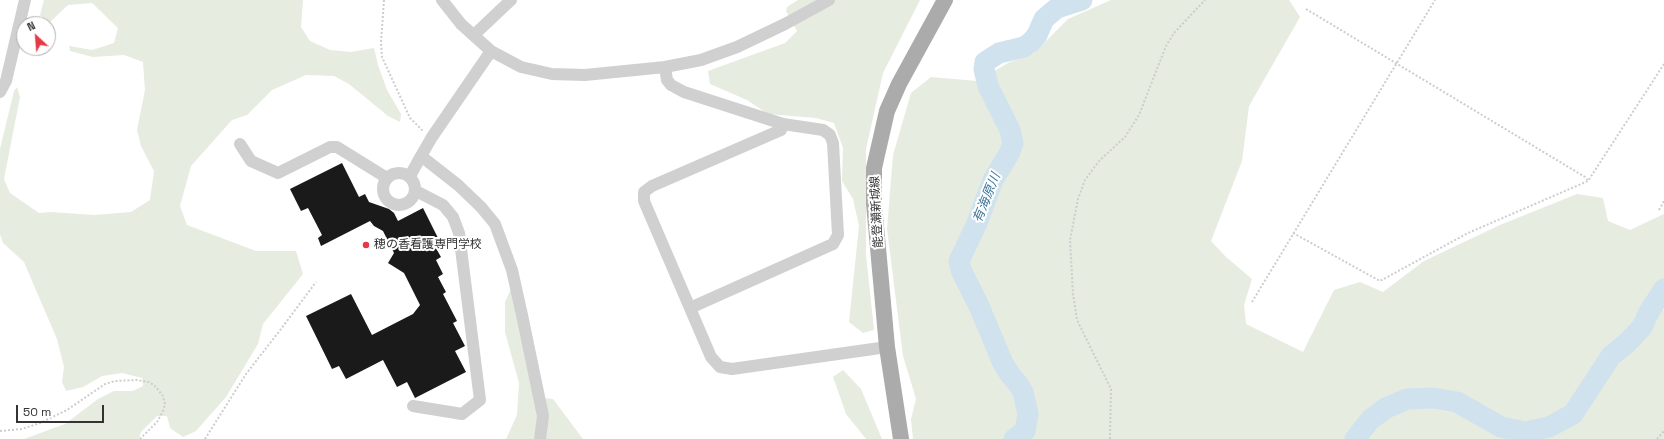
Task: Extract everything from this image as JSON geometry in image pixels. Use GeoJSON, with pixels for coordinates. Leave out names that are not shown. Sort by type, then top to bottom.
{"type":"FeatureCollection","features":[{"type":"Feature","properties":{"kind":"main road","name":"能登瀬新城線"},"geometry":{"type":"LineString","coordinates":[[901,439],[887,347],[874,204],[874,168],[887,112],[898,84],[945,0]]}},
{"type":"Feature","properties":{"kind":"street"},"geometry":{"type":"LineString","coordinates":[[0,92],[6,81],[25,0]]}},
{"type":"Feature","properties":{"kind":"street"},"geometry":{"type":"LineString","coordinates":[[442,0],[461,24],[474,36],[492,51],[521,68],[552,74],[585,75],[665,67],[701,60],[737,47],[785,24],[829,0]]}},
{"type":"Feature","properties":{"kind":"street"},"geometry":{"type":"LineString","coordinates":[[474,36],[511,0]]}},
{"type":"Feature","properties":{"kind":"street"},"geometry":{"type":"LineString","coordinates":[[410,176],[432,137],[492,51]]}},
{"type":"Feature","properties":{"kind":"street"},"geometry":{"type":"LineString","coordinates":[[665,67],[667,80],[684,92],[783,124],[823,130],[830,135],[833,143],[838,235],[833,244],[690,308]]}},
{"type":"Feature","properties":{"kind":"street"},"geometry":{"type":"LineString","coordinates":[[783,124],[781,130],[652,186],[644,192],[644,201],[711,357],[720,367],[732,369],[887,347]]}},
{"type":"Feature","properties":{"kind":"street"},"geometry":{"type":"LineString","coordinates":[[240,144],[252,161],[278,173],[330,148],[337,147],[387,178]]}},
{"type":"Feature","properties":{"kind":"street"},"geometry":{"type":"LineString","coordinates":[[421,156],[458,185],[495,224],[512,270],[522,315],[542,416],[540,439]]}},
{"type":"Feature","properties":{"kind":"street"},"geometry":{"type":"LineString","coordinates":[[400,172],[410,176],[414,180],[416,192],[410,201],[405,204],[394,204],[389,202],[384,193],[384,183],[387,178],[400,172]]}},
{"type":"Feature","properties":{"kind":"street"},"geometry":{"type":"LineString","coordinates":[[413,406],[462,414],[480,400],[459,233],[453,217],[443,205],[416,192]]}},
{"type":"Feature","properties":{"kind":"path"},"geometry":{"type":"LineString","coordinates":[[384,0],[381,42],[382,57],[410,118],[421,130],[432,137]]}},
{"type":"Feature","properties":{"kind":"path"},"geometry":{"type":"LineString","coordinates":[[1110,439],[1112,389],[1077,320],[1073,294],[1070,240],[1078,199],[1085,180],[1099,161],[1126,137],[1139,116],[1166,46],[1174,33],[1205,0]]}},
{"type":"Feature","properties":{"kind":"path"},"geometry":{"type":"LineString","coordinates":[[1252,302],[1436,0]]}},
{"type":"Feature","properties":{"kind":"path"},"geometry":{"type":"LineString","coordinates":[[1306,9],[1585,177],[1588,181]]}},
{"type":"Feature","properties":{"kind":"path"},"geometry":{"type":"LineString","coordinates":[[1293,233],[1380,281],[1468,233],[1588,181],[1593,176],[1664,64]]}},
{"type":"Feature","properties":{"kind":"path"},"geometry":{"type":"LineString","coordinates":[[1659,210],[1664,201]]}},
{"type":"Feature","properties":{"kind":"path"},"geometry":{"type":"LineString","coordinates":[[205,439],[246,374],[316,282]]}},
{"type":"Feature","properties":{"kind":"path"},"geometry":{"type":"LineString","coordinates":[[0,431],[22,429],[40,423],[66,410],[105,384],[115,381],[137,380],[149,382],[155,386],[164,396],[165,404],[157,422],[140,439]]}},
{"type":"Feature","properties":{"kind":"path"},"geometry":{"type":"LineString","coordinates":[[1657,439],[1664,431]]}},
{"type":"Feature","properties":{"kind":"shaded area"},"geometry":{"type":"Polygon","coordinates":[[[44,0],[303,0],[301,27],[310,41],[330,50],[351,52],[374,48],[378,65],[387,90],[401,114],[400,122],[388,116],[349,84],[334,76],[306,75],[272,90],[247,115],[232,120],[191,166],[180,206],[187,225],[256,251],[296,251],[303,274],[263,324],[258,344],[226,397],[196,431],[183,437],[170,428],[167,416],[157,416],[141,432],[139,439],[24,439],[65,424],[98,399],[114,391],[133,391],[143,386],[142,378],[122,373],[102,376],[83,387],[66,391],[62,382],[64,367],[57,339],[24,262],[3,243],[0,234],[0,149],[14,91],[17,87],[20,97],[4,179],[10,193],[39,213],[51,212],[94,215],[131,212],[150,200],[154,171],[141,146],[137,130],[145,90],[143,62],[124,55],[93,57],[70,51],[69,46],[92,50],[114,43],[118,28],[92,3],[68,5],[56,16],[40,15],[44,0]]]}},
{"type":"Feature","properties":{"kind":"shaded area"},"geometry":{"type":"Polygon","coordinates":[[[798,0],[920,0],[883,73],[866,149],[866,255],[874,330],[863,333],[849,322],[859,226],[853,199],[842,181],[843,148],[834,123],[816,118],[768,114],[747,100],[710,84],[708,71],[785,43],[797,31],[786,11],[787,7],[798,0]]]}},
{"type":"Feature","properties":{"kind":"shaded area"},"geometry":{"type":"Polygon","coordinates":[[[1111,0],[1289,0],[1300,17],[1249,106],[1242,161],[1211,241],[1225,256],[1252,279],[1244,305],[1246,324],[1303,352],[1334,290],[1360,282],[1383,292],[1424,261],[1500,225],[1577,194],[1603,198],[1608,221],[1630,230],[1664,214],[1664,281],[1644,307],[1664,310],[1664,439],[913,439],[911,419],[916,399],[903,356],[887,229],[893,155],[911,93],[931,77],[977,81],[1010,62],[1033,54],[1068,19],[1111,0]]]}},
{"type":"Feature","properties":{"kind":"shaded area"},"geometry":{"type":"Polygon","coordinates":[[[511,289],[535,397],[553,399],[583,439],[506,439],[517,415],[519,383],[505,332],[505,302],[511,289]]]}},
{"type":"Feature","properties":{"kind":"shaded area"},"geometry":{"type":"Polygon","coordinates":[[[843,370],[861,389],[882,439],[866,439],[846,414],[833,377],[843,370]]]}},
{"type":"Feature","properties":{"kind":"building"},"geometry":{"type":"Polygon","coordinates":[[[342,163],[359,197],[365,194],[369,202],[389,209],[394,213],[398,221],[423,208],[439,240],[433,243],[441,257],[436,260],[443,274],[438,277],[446,292],[443,294],[457,321],[453,323],[465,346],[455,351],[466,372],[415,398],[407,382],[397,387],[383,360],[346,379],[339,366],[332,369],[306,316],[351,294],[372,335],[413,314],[420,305],[404,273],[388,263],[394,253],[383,231],[374,226],[370,221],[321,246],[318,238],[322,235],[308,208],[301,211],[290,189],[342,163]]]}},
{"type":"Feature","properties":{"kind":"waterway","name":"有海原川"},"geometry":{"type":"LineString","coordinates":[[1014,439],[1025,431],[1028,414],[1023,392],[1002,361],[979,306],[961,270],[959,261],[977,223],[993,180],[1010,152],[1013,143],[1010,130],[988,86],[984,69],[985,62],[999,53],[1024,47],[1037,35],[1044,19],[1057,8],[1082,0]]}},
{"type":"Feature","properties":{"kind":"waterway"},"geometry":{"type":"LineString","coordinates":[[1355,439],[1370,420],[1386,408],[1407,399],[1433,398],[1457,402],[1501,427],[1525,432],[1549,427],[1573,414],[1611,356],[1627,343],[1642,327],[1649,312],[1664,289]]}},
{"type":"Feature","properties":{"kind":"place","name":"穂の香看護専門学校"},"geometry":{"type":"Point","coordinates":[366,245]}}]}
